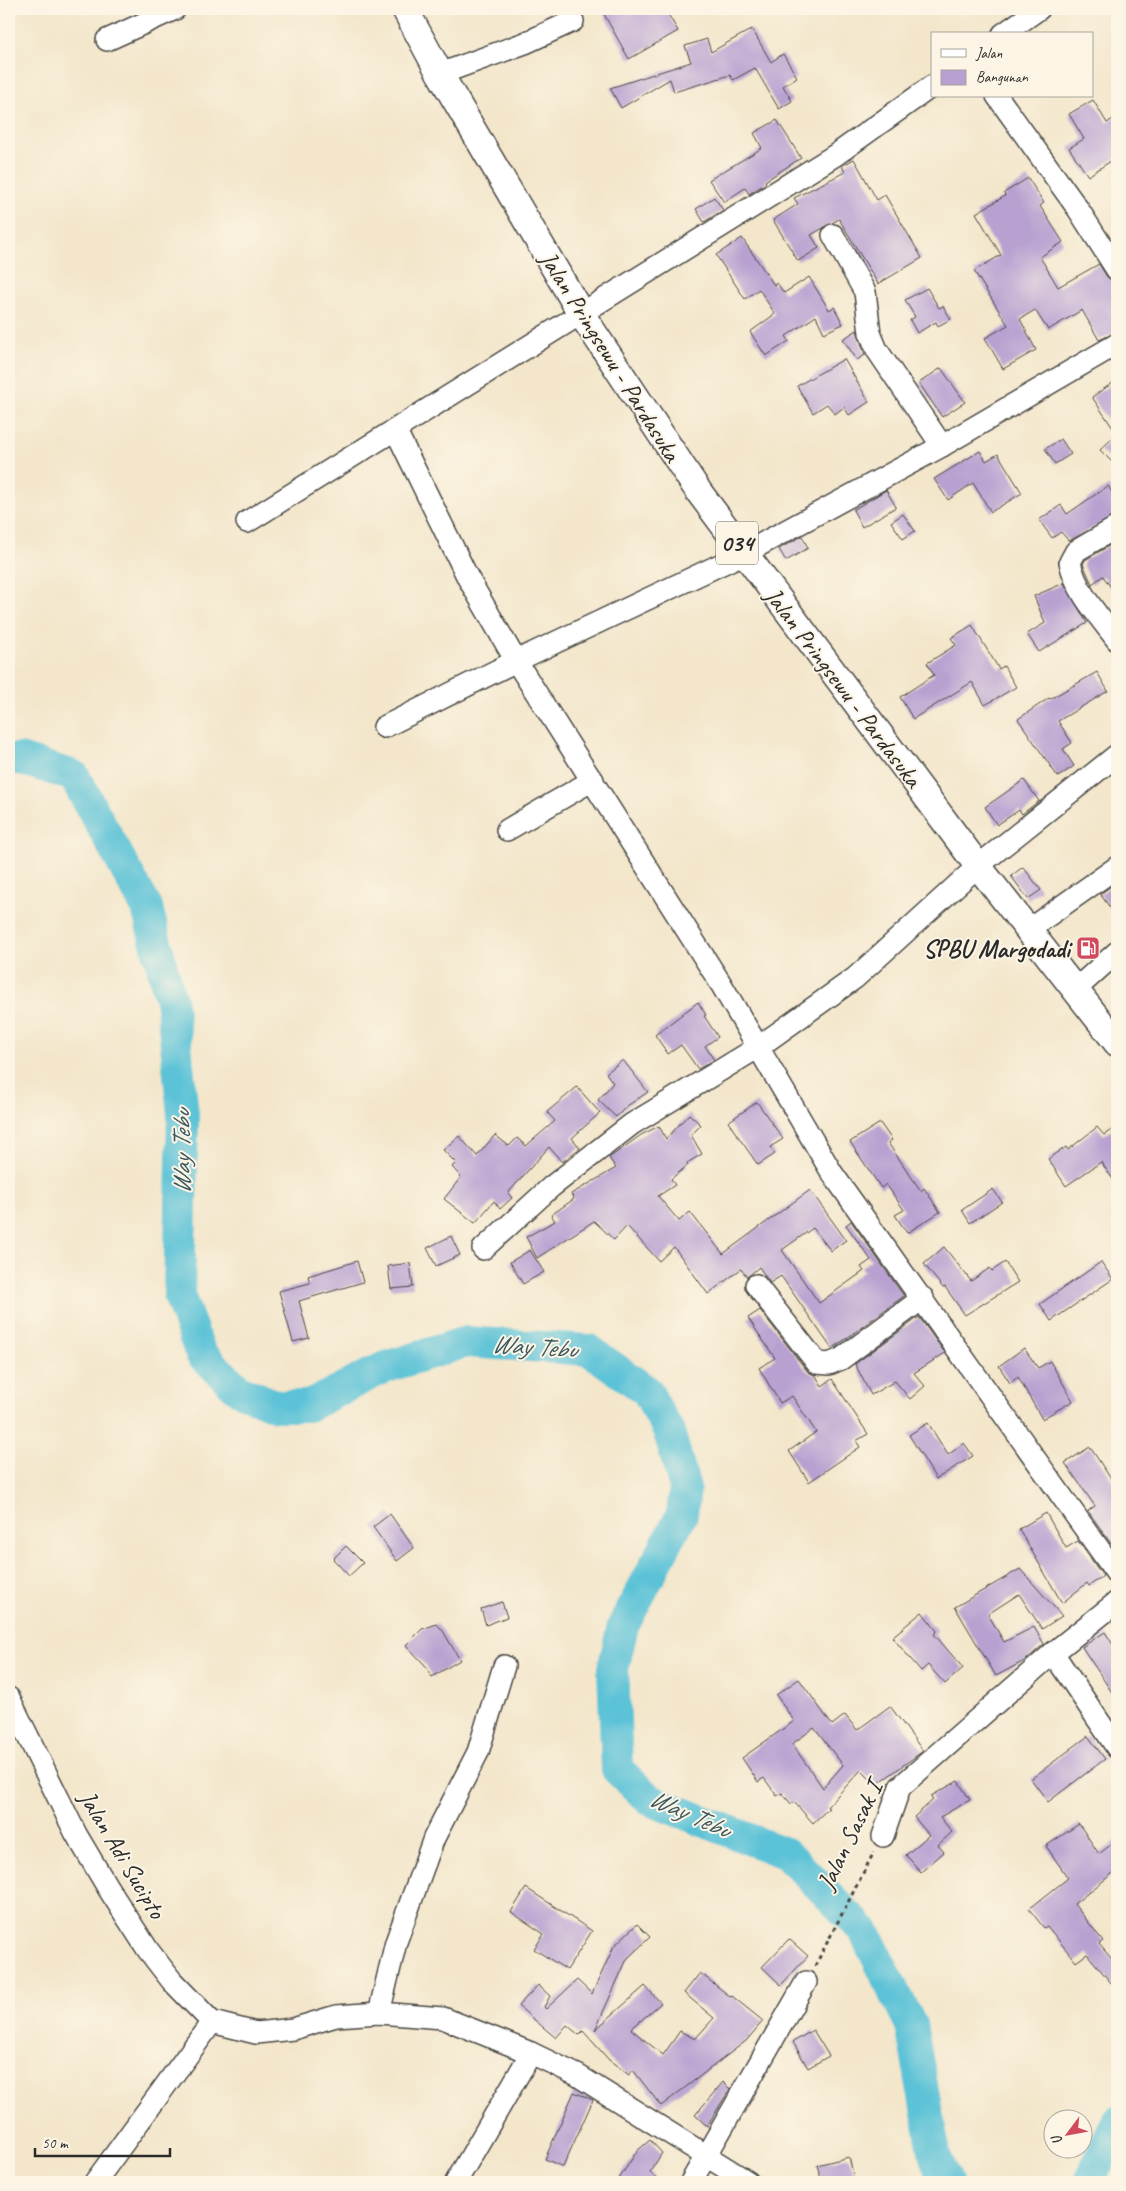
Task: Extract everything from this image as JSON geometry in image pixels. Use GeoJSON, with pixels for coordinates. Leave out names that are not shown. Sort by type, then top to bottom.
{"type":"FeatureCollection","features":[{"type":"Feature","properties":{"kind":"main road","name":"Jalan Pringsewu - Pardasuka"},"geometry":{"type":"LineString","coordinates":[[405,9],[440,74],[582,315],[699,492],[978,866],[1117,1043]]}},
{"type":"Feature","properties":{"kind":"street"},"geometry":{"type":"LineString","coordinates":[[107,40],[175,9]]}},
{"type":"Feature","properties":{"kind":"street"},"geometry":{"type":"LineString","coordinates":[[1006,32],[1039,9]]}},
{"type":"Feature","properties":{"kind":"street"},"geometry":{"type":"LineString","coordinates":[[440,74],[525,44],[573,21]]}},
{"type":"Feature","properties":{"kind":"street"},"geometry":{"type":"LineString","coordinates":[[248,522],[837,154],[931,87]]}},
{"type":"Feature","properties":{"kind":"street"},"geometry":{"type":"LineString","coordinates":[[999,98],[1078,209],[1117,270]]}},
{"type":"Feature","properties":{"kind":"street"},"geometry":{"type":"LineString","coordinates":[[833,235],[865,292],[870,333],[878,350],[942,446]]}},
{"type":"Feature","properties":{"kind":"street"},"geometry":{"type":"LineString","coordinates":[[384,727],[516,661],[744,553],[942,446],[1117,344]]}},
{"type":"Feature","properties":{"kind":"street"},"geometry":{"type":"LineString","coordinates":[[396,430],[468,578],[516,661],[593,780],[720,984],[832,1173],[1117,1574]]}},
{"type":"Feature","properties":{"kind":"street"},"geometry":{"type":"LineString","coordinates":[[1117,527],[1076,551],[1070,562],[1072,573],[1085,597],[1117,640]]}},
{"type":"Feature","properties":{"kind":"street"},"geometry":{"type":"LineString","coordinates":[[483,1250],[552,1187],[632,1124],[757,1048],[855,978],[978,866],[1117,755]]}},
{"type":"Feature","properties":{"kind":"street"},"geometry":{"type":"LineString","coordinates":[[507,830],[593,780]]}},
{"type":"Feature","properties":{"kind":"street"},"geometry":{"type":"LineString","coordinates":[[1028,930],[1117,867]]}},
{"type":"Feature","properties":{"kind":"street"},"geometry":{"type":"LineString","coordinates":[[1075,990],[1117,952]]}},
{"type":"Feature","properties":{"kind":"street"},"geometry":{"type":"LineString","coordinates":[[756,1285],[816,1363],[829,1364],[841,1359],[922,1298]]}},
{"type":"Feature","properties":{"kind":"street","name":"Jalan Sasak I"},"geometry":{"type":"LineString","coordinates":[[883,1836],[900,1787],[1053,1653],[1117,1602]]}},
{"type":"Feature","properties":{"kind":"street"},"geometry":{"type":"LineString","coordinates":[[1053,1653],[1117,1748]]}},
{"type":"Feature","properties":{"kind":"street"},"geometry":{"type":"LineString","coordinates":[[379,2013],[396,1942],[428,1855],[451,1801],[478,1752],[504,1666]]}},
{"type":"Feature","properties":{"kind":"street","name":"Jalan Adi Sucipto"},"geometry":{"type":"LineString","coordinates":[[9,1698],[76,1834],[108,1888],[148,1950],[172,1981],[212,2022]]}},
{"type":"Feature","properties":{"kind":"street"},"geometry":{"type":"LineString","coordinates":[[691,2182],[806,1982]]}},
{"type":"Feature","properties":{"kind":"street"},"geometry":{"type":"LineString","coordinates":[[95,2182],[212,2022],[256,2033],[292,2029],[336,2016],[379,2013],[443,2018],[531,2052],[577,2075],[748,2182]]}},
{"type":"Feature","properties":{"kind":"street"},"geometry":{"type":"LineString","coordinates":[[456,2182],[531,2052]]}},
{"type":"Feature","properties":{"kind":"path","name":"Jalan Sasak I"},"geometry":{"type":"LineString","coordinates":[[806,1982],[883,1836]]}},
{"type":"Feature","properties":{"kind":"building"},"geometry":{"type":"Polygon","coordinates":[[[601,9],[665,9],[678,31],[629,59],[601,9]]]}},
{"type":"Feature","properties":{"kind":"building"},"geometry":{"type":"Polygon","coordinates":[[[752,29],[771,62],[783,54],[797,77],[783,86],[792,101],[779,109],[755,68],[733,80],[730,75],[674,92],[670,79],[621,108],[610,88],[691,62],[685,46],[707,39],[711,52],[752,29]]]}},
{"type":"Feature","properties":{"kind":"building"},"geometry":{"type":"Polygon","coordinates":[[[1093,100],[1107,123],[1117,116],[1117,157],[1088,176],[1069,148],[1084,139],[1069,114],[1093,100]]]}},
{"type":"Feature","properties":{"kind":"building"},"geometry":{"type":"Polygon","coordinates":[[[777,120],[801,158],[765,181],[766,183],[749,194],[745,188],[724,202],[709,180],[762,148],[754,133],[777,120]]]}},
{"type":"Feature","properties":{"kind":"building"},"geometry":{"type":"Polygon","coordinates":[[[854,159],[877,200],[885,195],[922,258],[878,284],[839,219],[811,235],[819,248],[798,261],[773,220],[798,204],[794,198],[845,172],[842,166],[854,159]]]}},
{"type":"Feature","properties":{"kind":"building"},"geometry":{"type":"Polygon","coordinates":[[[1028,178],[1044,203],[1040,206],[1063,242],[1040,257],[1058,287],[1099,264],[1107,277],[1117,282],[1117,332],[1099,340],[1082,310],[1048,330],[1035,310],[1020,319],[1036,350],[1003,369],[985,338],[1008,325],[974,271],[1001,255],[976,213],[1005,196],[1004,193],[1028,178]]]}},
{"type":"Feature","properties":{"kind":"building"},"geometry":{"type":"Polygon","coordinates":[[[714,197],[723,210],[704,222],[696,209],[714,197]]]}},
{"type":"Feature","properties":{"kind":"building"},"geometry":{"type":"Polygon","coordinates":[[[742,238],[774,285],[777,283],[784,293],[809,277],[829,310],[834,307],[843,324],[824,333],[816,316],[786,336],[789,341],[766,356],[750,332],[775,314],[759,289],[745,299],[716,255],[742,238]]]}},
{"type":"Feature","properties":{"kind":"building"},"geometry":{"type":"Polygon","coordinates":[[[927,288],[939,308],[943,306],[951,319],[938,326],[936,322],[917,333],[910,320],[915,317],[905,300],[927,288]]]}},
{"type":"Feature","properties":{"kind":"building"},"geometry":{"type":"Polygon","coordinates":[[[857,330],[865,355],[857,360],[843,339],[857,330]]]}},
{"type":"Feature","properties":{"kind":"building"},"geometry":{"type":"Polygon","coordinates":[[[844,359],[869,402],[849,415],[844,407],[835,414],[827,404],[813,413],[797,386],[844,359]]]}},
{"type":"Feature","properties":{"kind":"building"},"geometry":{"type":"Polygon","coordinates":[[[941,368],[965,402],[942,417],[919,383],[941,368]]]}},
{"type":"Feature","properties":{"kind":"building"},"geometry":{"type":"Polygon","coordinates":[[[1117,380],[1117,434],[1092,397],[1117,380]]]}},
{"type":"Feature","properties":{"kind":"building"},"geometry":{"type":"Polygon","coordinates":[[[1117,434],[1117,467],[1100,450],[1117,434]]]}},
{"type":"Feature","properties":{"kind":"building"},"geometry":{"type":"Polygon","coordinates":[[[1061,439],[1071,454],[1055,464],[1045,449],[1061,439]]]}},
{"type":"Feature","properties":{"kind":"building"},"geometry":{"type":"Polygon","coordinates":[[[980,451],[986,461],[998,454],[1022,493],[991,512],[973,483],[948,500],[934,479],[980,451]]]}},
{"type":"Feature","properties":{"kind":"building"},"geometry":{"type":"Polygon","coordinates":[[[1108,486],[1117,500],[1117,515],[1069,541],[1061,532],[1052,538],[1039,520],[1061,505],[1067,514],[1108,486]]]}},
{"type":"Feature","properties":{"kind":"building"},"geometry":{"type":"Polygon","coordinates":[[[886,490],[896,507],[862,527],[853,510],[886,490]]]}},
{"type":"Feature","properties":{"kind":"building"},"geometry":{"type":"Polygon","coordinates":[[[903,514],[915,531],[903,539],[891,522],[903,514]]]}},
{"type":"Feature","properties":{"kind":"building"},"geometry":{"type":"Polygon","coordinates":[[[802,536],[808,548],[786,561],[779,549],[802,536]]]}},
{"type":"Feature","properties":{"kind":"building"},"geometry":{"type":"Polygon","coordinates":[[[1117,541],[1117,596],[1103,576],[1092,584],[1083,564],[1085,560],[1117,541]]]}},
{"type":"Feature","properties":{"kind":"building"},"geometry":{"type":"Polygon","coordinates":[[[1064,583],[1087,623],[1039,652],[1027,634],[1045,623],[1034,596],[1064,583]]]}},
{"type":"Feature","properties":{"kind":"building"},"geometry":{"type":"Polygon","coordinates":[[[972,625],[999,669],[1004,666],[1016,687],[985,705],[972,682],[913,719],[900,697],[934,675],[927,663],[956,645],[951,638],[972,625]]]}},
{"type":"Feature","properties":{"kind":"building"},"geometry":{"type":"Polygon","coordinates":[[[1097,672],[1108,691],[1058,721],[1072,743],[1063,749],[1074,766],[1058,777],[1018,719],[1049,698],[1097,672]]]}},
{"type":"Feature","properties":{"kind":"building"},"geometry":{"type":"Polygon","coordinates":[[[1024,780],[1039,801],[1022,814],[1019,810],[997,825],[985,807],[1024,780]]]}},
{"type":"Feature","properties":{"kind":"building"},"geometry":{"type":"Polygon","coordinates":[[[1023,867],[1041,890],[1028,899],[1011,876],[1023,867]]]}},
{"type":"Feature","properties":{"kind":"building"},"geometry":{"type":"Polygon","coordinates":[[[1117,882],[1117,917],[1100,894],[1117,882]]]}},
{"type":"Feature","properties":{"kind":"building"},"geometry":{"type":"Polygon","coordinates":[[[698,1002],[706,1015],[704,1016],[718,1037],[705,1046],[714,1060],[698,1069],[681,1045],[668,1054],[655,1035],[698,1002]]]}},
{"type":"Feature","properties":{"kind":"building"},"geometry":{"type":"Polygon","coordinates":[[[623,1060],[648,1092],[627,1106],[616,1117],[598,1100],[613,1083],[606,1073],[623,1060]]]}},
{"type":"Feature","properties":{"kind":"building"},"geometry":{"type":"Polygon","coordinates":[[[577,1087],[600,1113],[572,1138],[580,1148],[562,1162],[549,1147],[508,1193],[512,1198],[500,1209],[494,1201],[475,1223],[444,1199],[461,1177],[452,1167],[456,1163],[443,1150],[459,1136],[477,1156],[495,1135],[509,1146],[517,1138],[526,1146],[555,1121],[547,1112],[577,1087]]]}},
{"type":"Feature","properties":{"kind":"building"},"geometry":{"type":"Polygon","coordinates":[[[757,1102],[783,1139],[770,1147],[775,1154],[758,1165],[728,1122],[757,1102]]]}},
{"type":"Feature","properties":{"kind":"building"},"geometry":{"type":"Polygon","coordinates":[[[689,1114],[701,1125],[691,1135],[702,1154],[687,1163],[688,1165],[671,1179],[675,1185],[658,1196],[679,1221],[690,1212],[723,1254],[810,1190],[846,1240],[831,1251],[813,1228],[782,1250],[819,1303],[864,1271],[861,1267],[871,1260],[846,1225],[851,1221],[904,1296],[832,1349],[781,1276],[770,1283],[759,1267],[747,1277],[741,1269],[708,1294],[674,1247],[659,1261],[627,1226],[614,1240],[594,1221],[537,1258],[526,1237],[555,1221],[551,1215],[574,1199],[571,1194],[616,1168],[609,1158],[641,1135],[659,1126],[666,1139],[689,1114]]]}},
{"type":"Feature","properties":{"kind":"building"},"geometry":{"type":"Polygon","coordinates":[[[880,1123],[892,1140],[888,1143],[921,1191],[924,1188],[940,1212],[907,1233],[895,1215],[904,1210],[886,1184],[881,1188],[850,1142],[880,1123]]]}},
{"type":"Feature","properties":{"kind":"building"},"geometry":{"type":"Polygon","coordinates":[[[1117,1126],[1117,1185],[1101,1162],[1066,1186],[1048,1159],[1066,1147],[1068,1150],[1097,1127],[1104,1135],[1117,1126]]]}},
{"type":"Feature","properties":{"kind":"building"},"geometry":{"type":"Polygon","coordinates":[[[993,1189],[1002,1202],[970,1223],[962,1210],[993,1189]]]}},
{"type":"Feature","properties":{"kind":"building"},"geometry":{"type":"Polygon","coordinates":[[[451,1236],[460,1255],[436,1266],[427,1248],[451,1236]]]}},
{"type":"Feature","properties":{"kind":"building"},"geometry":{"type":"Polygon","coordinates":[[[944,1247],[971,1281],[990,1268],[992,1271],[1005,1262],[1018,1282],[965,1315],[945,1287],[943,1288],[924,1264],[944,1247]]]}},
{"type":"Feature","properties":{"kind":"building"},"geometry":{"type":"Polygon","coordinates":[[[530,1250],[544,1272],[523,1284],[510,1262],[530,1250]]]}},
{"type":"Feature","properties":{"kind":"building"},"geometry":{"type":"Polygon","coordinates":[[[357,1261],[363,1282],[299,1301],[309,1338],[293,1342],[279,1291],[310,1283],[308,1276],[357,1261]]]}},
{"type":"Feature","properties":{"kind":"building"},"geometry":{"type":"Polygon","coordinates":[[[1101,1262],[1113,1279],[1051,1321],[1040,1304],[1101,1262]]]}},
{"type":"Feature","properties":{"kind":"building"},"geometry":{"type":"Polygon","coordinates":[[[410,1263],[413,1287],[391,1289],[388,1266],[410,1263]]]}},
{"type":"Feature","properties":{"kind":"building"},"geometry":{"type":"Polygon","coordinates":[[[760,1310],[807,1371],[816,1376],[822,1386],[832,1379],[868,1434],[856,1441],[860,1447],[809,1482],[789,1451],[816,1432],[792,1396],[780,1403],[759,1368],[775,1358],[748,1318],[760,1310]]]}},
{"type":"Feature","properties":{"kind":"building"},"geometry":{"type":"Polygon","coordinates":[[[919,1317],[945,1353],[914,1373],[925,1386],[910,1399],[895,1381],[871,1395],[855,1364],[919,1317]]]}},
{"type":"Feature","properties":{"kind":"building"},"geometry":{"type":"Polygon","coordinates":[[[1024,1348],[1038,1368],[1050,1361],[1073,1401],[1042,1419],[1018,1377],[1010,1383],[999,1366],[1024,1348]]]}},
{"type":"Feature","properties":{"kind":"building"},"geometry":{"type":"Polygon","coordinates":[[[928,1423],[948,1455],[964,1443],[973,1456],[936,1479],[909,1435],[928,1423]]]}},
{"type":"Feature","properties":{"kind":"building"},"geometry":{"type":"Polygon","coordinates":[[[1090,1447],[1117,1488],[1117,1548],[1115,1549],[1088,1511],[1095,1506],[1065,1463],[1090,1447]]]}},
{"type":"Feature","properties":{"kind":"building"},"geometry":{"type":"Polygon","coordinates":[[[1046,1513],[1066,1548],[1078,1541],[1103,1576],[1089,1586],[1087,1583],[1062,1603],[1019,1529],[1046,1513]]]}},
{"type":"Feature","properties":{"kind":"building"},"geometry":{"type":"Polygon","coordinates":[[[390,1514],[414,1548],[397,1561],[373,1527],[390,1514]]]}},
{"type":"Feature","properties":{"kind":"building"},"geometry":{"type":"Polygon","coordinates":[[[346,1546],[363,1563],[349,1576],[333,1559],[346,1546]]]}},
{"type":"Feature","properties":{"kind":"building"},"geometry":{"type":"Polygon","coordinates":[[[1020,1569],[1062,1616],[1042,1629],[1019,1594],[988,1614],[1004,1642],[1034,1627],[1044,1644],[1026,1660],[996,1676],[955,1607],[1020,1569]]]}},
{"type":"Feature","properties":{"kind":"building"},"geometry":{"type":"Polygon","coordinates":[[[502,1602],[507,1617],[486,1625],[481,1609],[502,1602]]]}},
{"type":"Feature","properties":{"kind":"building"},"geometry":{"type":"Polygon","coordinates":[[[922,1612],[937,1631],[934,1634],[963,1668],[945,1684],[928,1665],[921,1671],[892,1637],[922,1612]]]}},
{"type":"Feature","properties":{"kind":"building"},"geometry":{"type":"Polygon","coordinates":[[[437,1624],[460,1660],[432,1677],[425,1665],[406,1645],[422,1629],[437,1624]]]}},
{"type":"Feature","properties":{"kind":"building"},"geometry":{"type":"Polygon","coordinates":[[[1105,1632],[1117,1651],[1117,1700],[1082,1647],[1105,1632]]]}},
{"type":"Feature","properties":{"kind":"building"},"geometry":{"type":"Polygon","coordinates":[[[799,1679],[832,1725],[845,1715],[857,1730],[890,1706],[923,1751],[876,1785],[861,1770],[827,1807],[829,1808],[813,1823],[794,1802],[791,1804],[782,1793],[777,1796],[764,1778],[758,1782],[742,1758],[794,1721],[776,1695],[799,1679]],[[814,1728],[792,1744],[823,1788],[843,1765],[814,1728]]]}},
{"type":"Feature","properties":{"kind":"building"},"geometry":{"type":"Polygon","coordinates":[[[1088,1736],[1105,1759],[1048,1802],[1031,1779],[1088,1736]]]}},
{"type":"Feature","properties":{"kind":"building"},"geometry":{"type":"Polygon","coordinates":[[[958,1781],[970,1800],[940,1817],[952,1832],[938,1845],[944,1852],[921,1872],[906,1855],[929,1835],[914,1817],[933,1800],[931,1796],[958,1781]]]}},
{"type":"Feature","properties":{"kind":"building"},"geometry":{"type":"Polygon","coordinates":[[[1079,1824],[1099,1854],[1117,1840],[1117,1870],[1074,1904],[1103,1941],[1099,1944],[1117,1965],[1117,1990],[1087,1954],[1076,1962],[1047,1926],[1044,1928],[1029,1909],[1068,1878],[1046,1846],[1079,1824]]]}},
{"type":"Feature","properties":{"kind":"building"},"geometry":{"type":"Polygon","coordinates":[[[526,1888],[592,1931],[567,1970],[534,1949],[544,1934],[511,1912],[526,1888]]]}},
{"type":"Feature","properties":{"kind":"building"},"geometry":{"type":"Polygon","coordinates":[[[637,1924],[650,1937],[627,1959],[595,2030],[645,1986],[661,2003],[631,2029],[663,2055],[680,2031],[695,2039],[714,2018],[684,1993],[700,1973],[763,2021],[746,2041],[661,2106],[633,2070],[629,2075],[609,2060],[583,2031],[579,2035],[567,2025],[556,2038],[518,2006],[538,1985],[550,1996],[544,2007],[546,2009],[577,1980],[592,1994],[614,1946],[637,1924]]]}},
{"type":"Feature","properties":{"kind":"building"},"geometry":{"type":"Polygon","coordinates":[[[789,1939],[808,1956],[781,1985],[762,1967],[789,1939]]]}},
{"type":"Feature","properties":{"kind":"building"},"geometry":{"type":"Polygon","coordinates":[[[813,2030],[829,2056],[808,2068],[793,2042],[813,2030]]]}},
{"type":"Feature","properties":{"kind":"building"},"geometry":{"type":"Polygon","coordinates":[[[723,2082],[730,2089],[707,2126],[695,2115],[723,2082]]]}},
{"type":"Feature","properties":{"kind":"building"},"geometry":{"type":"Polygon","coordinates":[[[574,2092],[593,2100],[563,2167],[545,2159],[574,2092]]]}},
{"type":"Feature","properties":{"kind":"building"},"geometry":{"type":"Polygon","coordinates":[[[650,2140],[662,2153],[650,2172],[659,2182],[617,2182],[637,2151],[650,2140]]]}},
{"type":"Feature","properties":{"kind":"building"},"geometry":{"type":"Polygon","coordinates":[[[849,2157],[855,2182],[822,2182],[817,2165],[849,2157]]]}},
{"type":"Feature","properties":{"kind":"waterway","name":"Way Tebu"},"geometry":{"type":"LineString","coordinates":[[9,759],[20,759],[74,776],[147,908],[172,1005],[183,1115],[179,1295],[201,1354],[239,1390],[277,1406],[308,1406],[383,1368],[466,1342],[589,1350],[647,1391],[669,1432],[685,1488],[682,1514],[623,1626],[613,1669],[617,1769],[650,1800],[787,1854],[864,1931],[911,2025],[935,2156],[947,2182]]}},
{"type":"Feature","properties":{"kind":"waterway","name":"Way Tebu"},"geometry":{"type":"LineString","coordinates":[[1089,2182],[1117,2122]]}},
{"type":"Feature","properties":{"kind":"place","name":"SPBU Margodadi"},"geometry":{"type":"Point","coordinates":[1088,948]}}]}
